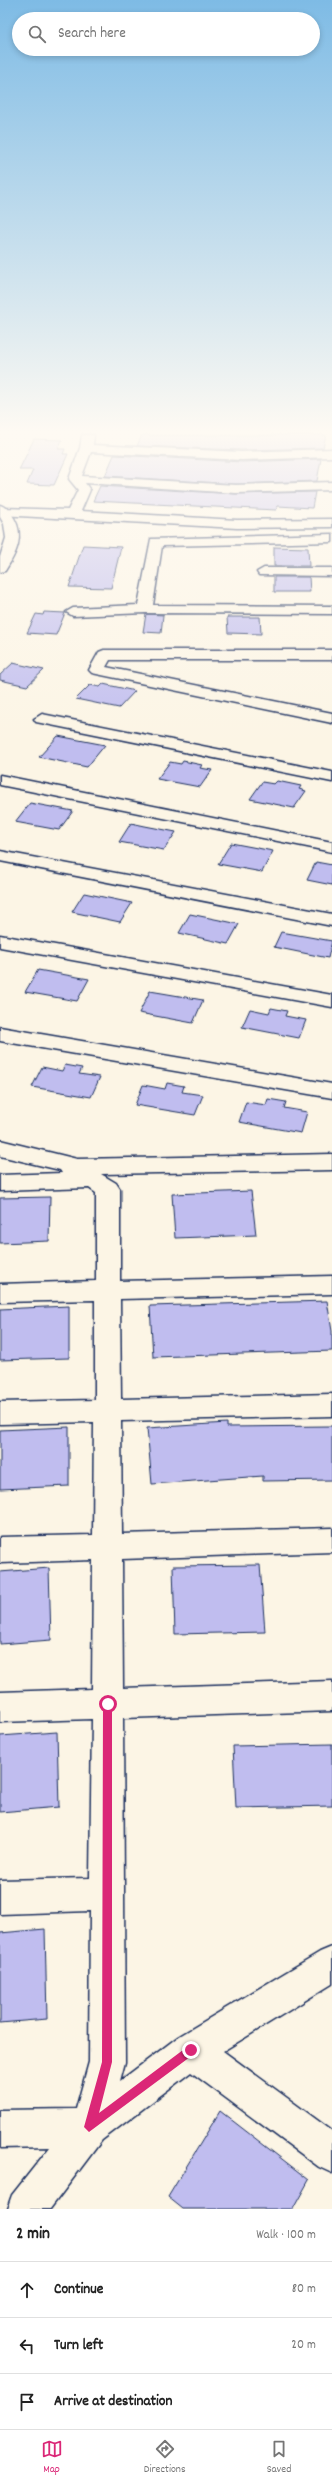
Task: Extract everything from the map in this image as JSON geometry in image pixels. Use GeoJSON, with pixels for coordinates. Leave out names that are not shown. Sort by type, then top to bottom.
{"type":"FeatureCollection","features":[{"type":"Feature","properties":{"kind":"street"},"geometry":{"type":"LineString","coordinates":[[0,568],[8,556],[13,538]]}},
{"type":"Feature","properties":{"kind":"street"},"geometry":{"type":"LineString","coordinates":[[144,609],[156,542],[328,538]]}},
{"type":"Feature","properties":{"kind":"street"},"geometry":{"type":"LineString","coordinates":[[264,572],[332,572]]}},
{"type":"Feature","properties":{"kind":"street"},"geometry":{"type":"LineString","coordinates":[[73,612],[144,609],[332,610]]}},
{"type":"Feature","properties":{"kind":"street"},"geometry":{"type":"LineString","coordinates":[[332,655],[104,655],[97,670],[332,718]]}},
{"type":"Feature","properties":{"kind":"street"},"geometry":{"type":"LineString","coordinates":[[278,707],[332,706]]}},
{"type":"Feature","properties":{"kind":"street"},"geometry":{"type":"LineString","coordinates":[[42,719],[332,777]]}},
{"type":"Feature","properties":{"kind":"street"},"geometry":{"type":"LineString","coordinates":[[0,780],[332,847]]}},
{"type":"Feature","properties":{"kind":"street"},"geometry":{"type":"LineString","coordinates":[[0,856],[332,920]]}},
{"type":"Feature","properties":{"kind":"street"},"geometry":{"type":"LineString","coordinates":[[0,941],[332,1001]]}},
{"type":"Feature","properties":{"kind":"street"},"geometry":{"type":"LineString","coordinates":[[0,1034],[332,1091]]}},
{"type":"Feature","properties":{"kind":"street"},"geometry":{"type":"LineString","coordinates":[[0,1148],[78,1167]]}},
{"type":"Feature","properties":{"kind":"street"},"geometry":{"type":"LineString","coordinates":[[0,1169],[332,1162]]}},
{"type":"Feature","properties":{"kind":"street"},"geometry":{"type":"LineString","coordinates":[[0,1183],[93,1180],[108,1189],[107,2062],[89,2127]]}},
{"type":"Feature","properties":{"kind":"street"},"geometry":{"type":"LineString","coordinates":[[0,1293],[332,1285]]}},
{"type":"Feature","properties":{"kind":"street"},"geometry":{"type":"LineString","coordinates":[[0,1413],[332,1405]]}},
{"type":"Feature","properties":{"kind":"street"},"geometry":{"type":"LineString","coordinates":[[0,1550],[332,1540]]}},
{"type":"Feature","properties":{"kind":"street"},"geometry":{"type":"LineString","coordinates":[[0,1707],[332,1696]]}},
{"type":"Feature","properties":{"kind":"street"},"geometry":{"type":"LineString","coordinates":[[0,1897],[108,1894]]}},
{"type":"Feature","properties":{"kind":"street"},"geometry":{"type":"LineString","coordinates":[[26,2209],[89,2127],[191,2050],[332,1964]]}},
{"type":"Feature","properties":{"kind":"street"},"geometry":{"type":"LineString","coordinates":[[191,2050],[332,2154]]}},
{"type":"Feature","properties":{"kind":"street"},"geometry":{"type":"LineString","coordinates":[[0,2129],[89,2127]]}},
{"type":"Feature","properties":{"kind":"building"},"geometry":{"type":"Polygon","coordinates":[[[83,545],[121,547],[111,588],[69,587],[83,545]]]}},
{"type":"Feature","properties":{"kind":"building"},"geometry":{"type":"Polygon","coordinates":[[[274,547],[308,548],[309,566],[274,566],[274,547]]]}},
{"type":"Feature","properties":{"kind":"building"},"geometry":{"type":"Polygon","coordinates":[[[274,577],[309,577],[310,592],[274,592],[274,577]]]}},
{"type":"Feature","properties":{"kind":"building"},"geometry":{"type":"Polygon","coordinates":[[[44,612],[65,613],[56,635],[27,633],[36,614],[43,615],[44,612]]]}},
{"type":"Feature","properties":{"kind":"building"},"geometry":{"type":"Polygon","coordinates":[[[146,614],[163,615],[161,633],[143,632],[146,614]]]}},
{"type":"Feature","properties":{"kind":"building"},"geometry":{"type":"Polygon","coordinates":[[[227,617],[260,617],[261,634],[228,633],[227,617]]]}},
{"type":"Feature","properties":{"kind":"building"},"geometry":{"type":"Polygon","coordinates":[[[13,663],[44,670],[27,686],[0,680],[0,675],[13,663]]]}},
{"type":"Feature","properties":{"kind":"building"},"geometry":{"type":"Polygon","coordinates":[[[103,684],[135,691],[119,708],[76,699],[90,685],[100,687],[103,684]]]}},
{"type":"Feature","properties":{"kind":"building"},"geometry":{"type":"Polygon","coordinates":[[[58,736],[105,745],[87,767],[39,757],[58,736]]]}},
{"type":"Feature","properties":{"kind":"building"},"geometry":{"type":"Polygon","coordinates":[[[183,761],[202,765],[200,768],[212,770],[200,787],[157,779],[170,762],[181,764],[183,761]]]}},
{"type":"Feature","properties":{"kind":"building"},"geometry":{"type":"Polygon","coordinates":[[[277,781],[301,786],[299,789],[306,791],[294,808],[250,799],[262,782],[274,784],[277,781]]]}},
{"type":"Feature","properties":{"kind":"building"},"geometry":{"type":"Polygon","coordinates":[[[30,803],[73,811],[59,830],[15,822],[30,803]]]}},
{"type":"Feature","properties":{"kind":"building"},"geometry":{"type":"Polygon","coordinates":[[[131,823],[176,832],[164,850],[119,842],[131,823]]]}},
{"type":"Feature","properties":{"kind":"building"},"geometry":{"type":"Polygon","coordinates":[[[231,843],[273,851],[262,872],[218,864],[231,843]]]}},
{"type":"Feature","properties":{"kind":"building"},"geometry":{"type":"Polygon","coordinates":[[[316,862],[332,865],[332,885],[307,880],[316,862]]]}},
{"type":"Feature","properties":{"kind":"building"},"geometry":{"type":"Polygon","coordinates":[[[84,893],[132,903],[120,922],[72,912],[84,893]]]}},
{"type":"Feature","properties":{"kind":"building"},"geometry":{"type":"Polygon","coordinates":[[[190,914],[239,924],[228,944],[179,933],[190,914]]]}},
{"type":"Feature","properties":{"kind":"building"},"geometry":{"type":"Polygon","coordinates":[[[281,932],[332,941],[328,958],[274,947],[281,932]]]}},
{"type":"Feature","properties":{"kind":"building"},"geometry":{"type":"Polygon","coordinates":[[[38,970],[89,979],[77,1001],[25,992],[38,970]]]}},
{"type":"Feature","properties":{"kind":"building"},"geometry":{"type":"Polygon","coordinates":[[[150,991],[203,1000],[193,1023],[139,1013],[150,991]]]}},
{"type":"Feature","properties":{"kind":"building"},"geometry":{"type":"Polygon","coordinates":[[[271,1008],[287,1011],[285,1016],[306,1020],[299,1038],[242,1027],[250,1009],[269,1013],[271,1008]]]}},
{"type":"Feature","properties":{"kind":"building"},"geometry":{"type":"Polygon","coordinates":[[[65,1065],[82,1068],[79,1074],[100,1077],[91,1097],[32,1087],[42,1067],[62,1071],[65,1065]]]}},
{"type":"Feature","properties":{"kind":"building"},"geometry":{"type":"Polygon","coordinates":[[[167,1083],[184,1086],[182,1092],[203,1095],[195,1115],[135,1105],[143,1085],[165,1089],[167,1083]]]}},
{"type":"Feature","properties":{"kind":"building"},"geometry":{"type":"Polygon","coordinates":[[[268,1099],[286,1102],[284,1108],[307,1112],[301,1133],[239,1122],[246,1102],[266,1105],[268,1099]]]}},
{"type":"Feature","properties":{"kind":"building"},"geometry":{"type":"Polygon","coordinates":[[[251,1191],[256,1235],[175,1238],[172,1194],[251,1191]]]}},
{"type":"Feature","properties":{"kind":"building"},"geometry":{"type":"Polygon","coordinates":[[[50,1197],[49,1241],[0,1243],[0,1198],[50,1197]]]}},
{"type":"Feature","properties":{"kind":"building"},"geometry":{"type":"Polygon","coordinates":[[[327,1301],[332,1331],[332,1351],[153,1357],[150,1306],[327,1301]]]}},
{"type":"Feature","properties":{"kind":"building"},"geometry":{"type":"Polygon","coordinates":[[[69,1306],[69,1358],[0,1360],[0,1309],[69,1306]]]}},
{"type":"Feature","properties":{"kind":"building"},"geometry":{"type":"Polygon","coordinates":[[[227,1423],[227,1427],[332,1426],[332,1480],[263,1481],[263,1476],[152,1484],[147,1428],[227,1423]]]}},
{"type":"Feature","properties":{"kind":"building"},"geometry":{"type":"Polygon","coordinates":[[[69,1427],[69,1486],[0,1489],[0,1430],[69,1427]]]}},
{"type":"Feature","properties":{"kind":"building"},"geometry":{"type":"Polygon","coordinates":[[[260,1565],[265,1632],[175,1634],[173,1566],[260,1565]]]}},
{"type":"Feature","properties":{"kind":"building"},"geometry":{"type":"Polygon","coordinates":[[[49,1568],[51,1640],[0,1644],[0,1572],[49,1568]]]}},
{"type":"Feature","properties":{"kind":"building"},"geometry":{"type":"Polygon","coordinates":[[[57,1732],[59,1807],[0,1812],[0,1736],[57,1732]]]}},
{"type":"Feature","properties":{"kind":"building"},"geometry":{"type":"Polygon","coordinates":[[[332,1744],[332,1806],[236,1808],[233,1746],[332,1744]]]}},
{"type":"Feature","properties":{"kind":"building"},"geometry":{"type":"Polygon","coordinates":[[[45,1929],[47,2019],[0,2023],[0,1933],[45,1929]]]}},
{"type":"Feature","properties":{"kind":"building"},"geometry":{"type":"Polygon","coordinates":[[[220,2111],[309,2180],[293,2209],[183,2209],[168,2197],[220,2111]]]}},
{"type":"Feature","properties":{"kind":"route"},"geometry":{"type":"LineString","coordinates":[[108,1704],[107,2062],[89,2127],[191,2050]]}}]}
